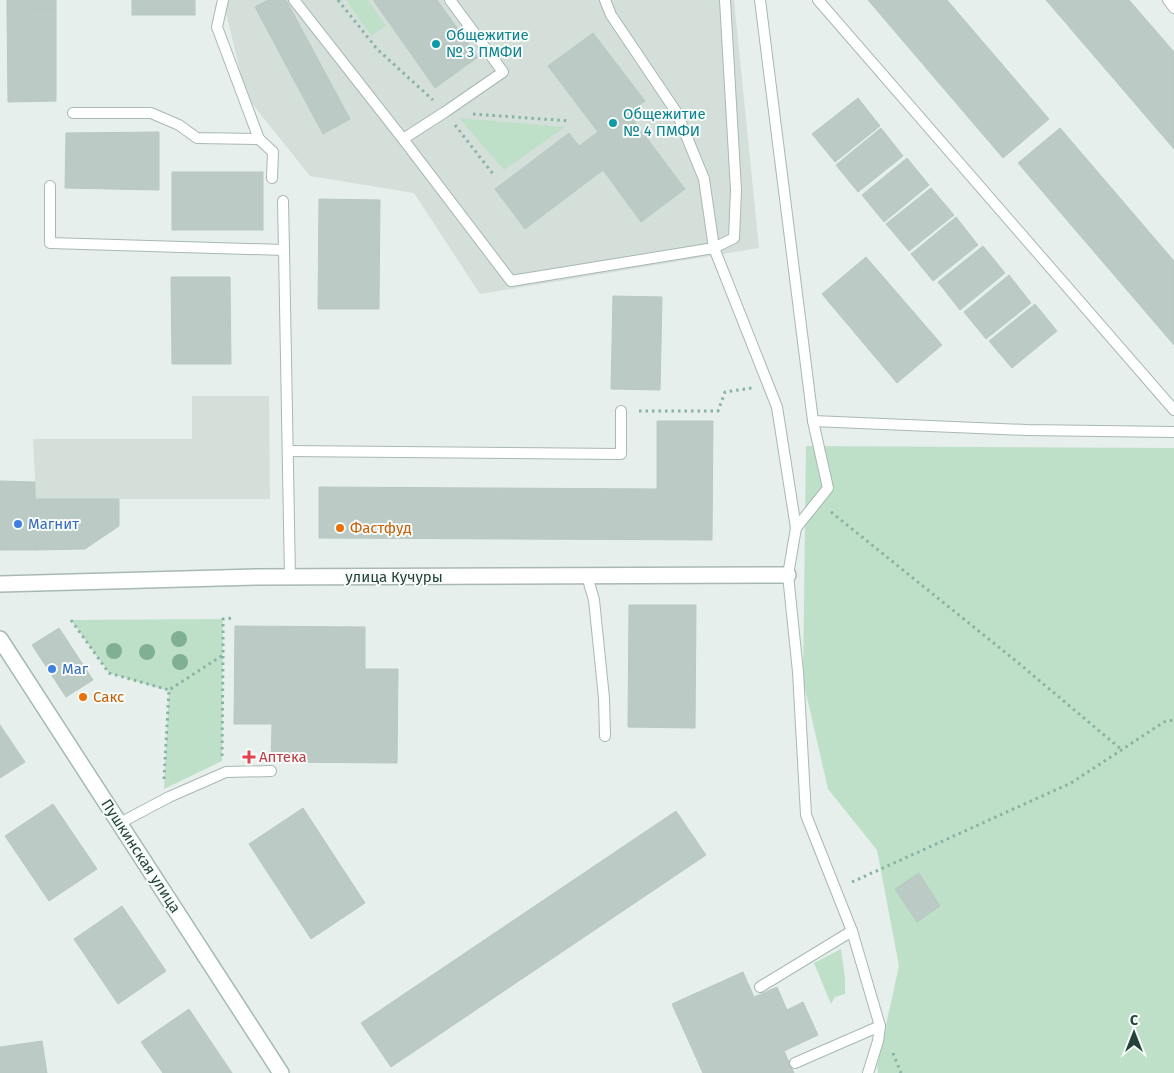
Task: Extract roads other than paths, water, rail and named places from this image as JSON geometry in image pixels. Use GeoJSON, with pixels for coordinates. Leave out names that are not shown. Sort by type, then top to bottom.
{"type":"FeatureCollection","features":[{"type":"Feature","properties":{"kind":"street","name":"улица Кучуры"},"geometry":{"type":"LineString","coordinates":[[0,584],[290,577],[788,575]]}},
{"type":"Feature","properties":{"kind":"street","name":"Пушкинская улица"},"geometry":{"type":"LineString","coordinates":[[0,639],[281,1073]]}},
{"type":"Feature","properties":{"kind":"lane"},"geometry":{"type":"LineString","coordinates":[[223,0],[217,28],[259,140],[273,152],[272,178]]}},
{"type":"Feature","properties":{"kind":"lane"},"geometry":{"type":"LineString","coordinates":[[294,0],[511,281],[714,248],[734,238],[736,190],[725,0]]}},
{"type":"Feature","properties":{"kind":"lane"},"geometry":{"type":"LineString","coordinates":[[403,140],[503,72],[450,0]]}},
{"type":"Feature","properties":{"kind":"lane"},"geometry":{"type":"LineString","coordinates":[[605,0],[611,15],[677,112],[704,179],[714,248],[778,407],[796,528],[788,575],[798,672],[806,815],[852,931],[880,1026],[878,1041],[868,1073]]}},
{"type":"Feature","properties":{"kind":"lane"},"geometry":{"type":"LineString","coordinates":[[760,0],[813,421],[828,488],[796,528]]}},
{"type":"Feature","properties":{"kind":"lane"},"geometry":{"type":"LineString","coordinates":[[818,0],[1174,410]]}},
{"type":"Feature","properties":{"kind":"lane"},"geometry":{"type":"LineString","coordinates":[[1168,0],[1174,8]]}},
{"type":"Feature","properties":{"kind":"lane"},"geometry":{"type":"LineString","coordinates":[[73,113],[151,113],[179,125],[197,138],[259,140]]}},
{"type":"Feature","properties":{"kind":"lane"},"geometry":{"type":"LineString","coordinates":[[50,186],[50,243],[284,250]]}},
{"type":"Feature","properties":{"kind":"lane"},"geometry":{"type":"LineString","coordinates":[[283,201],[290,577]]}},
{"type":"Feature","properties":{"kind":"lane"},"geometry":{"type":"LineString","coordinates":[[288,450],[621,454],[621,410]]}},
{"type":"Feature","properties":{"kind":"lane"},"geometry":{"type":"LineString","coordinates":[[813,421],[1026,430],[1174,432]]}},
{"type":"Feature","properties":{"kind":"lane"},"geometry":{"type":"LineString","coordinates":[[587,576],[594,600],[604,698],[605,736]]}},
{"type":"Feature","properties":{"kind":"lane"},"geometry":{"type":"LineString","coordinates":[[120,824],[169,797],[226,772],[271,771]]}},
{"type":"Feature","properties":{"kind":"lane"},"geometry":{"type":"LineString","coordinates":[[760,987],[852,931]]}},
{"type":"Feature","properties":{"kind":"lane"},"geometry":{"type":"LineString","coordinates":[[795,1063],[880,1026]]}},
{"type":"Feature","properties":{"kind":"place","name":"Общежитие № 3 ПМФИ"},"geometry":{"type":"Point","coordinates":[436,44]}},
{"type":"Feature","properties":{"kind":"place","name":"Общежитие № 4 ПМФИ"},"geometry":{"type":"Point","coordinates":[613,123]}},
{"type":"Feature","properties":{"kind":"place","name":"Магнит"},"geometry":{"type":"Point","coordinates":[18,524]}},
{"type":"Feature","properties":{"kind":"place","name":"Фастфуд"},"geometry":{"type":"Point","coordinates":[340,528]}},
{"type":"Feature","properties":{"kind":"place","name":"Маг"},"geometry":{"type":"Point","coordinates":[52,669]}},
{"type":"Feature","properties":{"kind":"place","name":"Сакс"},"geometry":{"type":"Point","coordinates":[83,697]}},
{"type":"Feature","properties":{"kind":"place","name":"Аптека"},"geometry":{"type":"Point","coordinates":[249,757]}}]}
